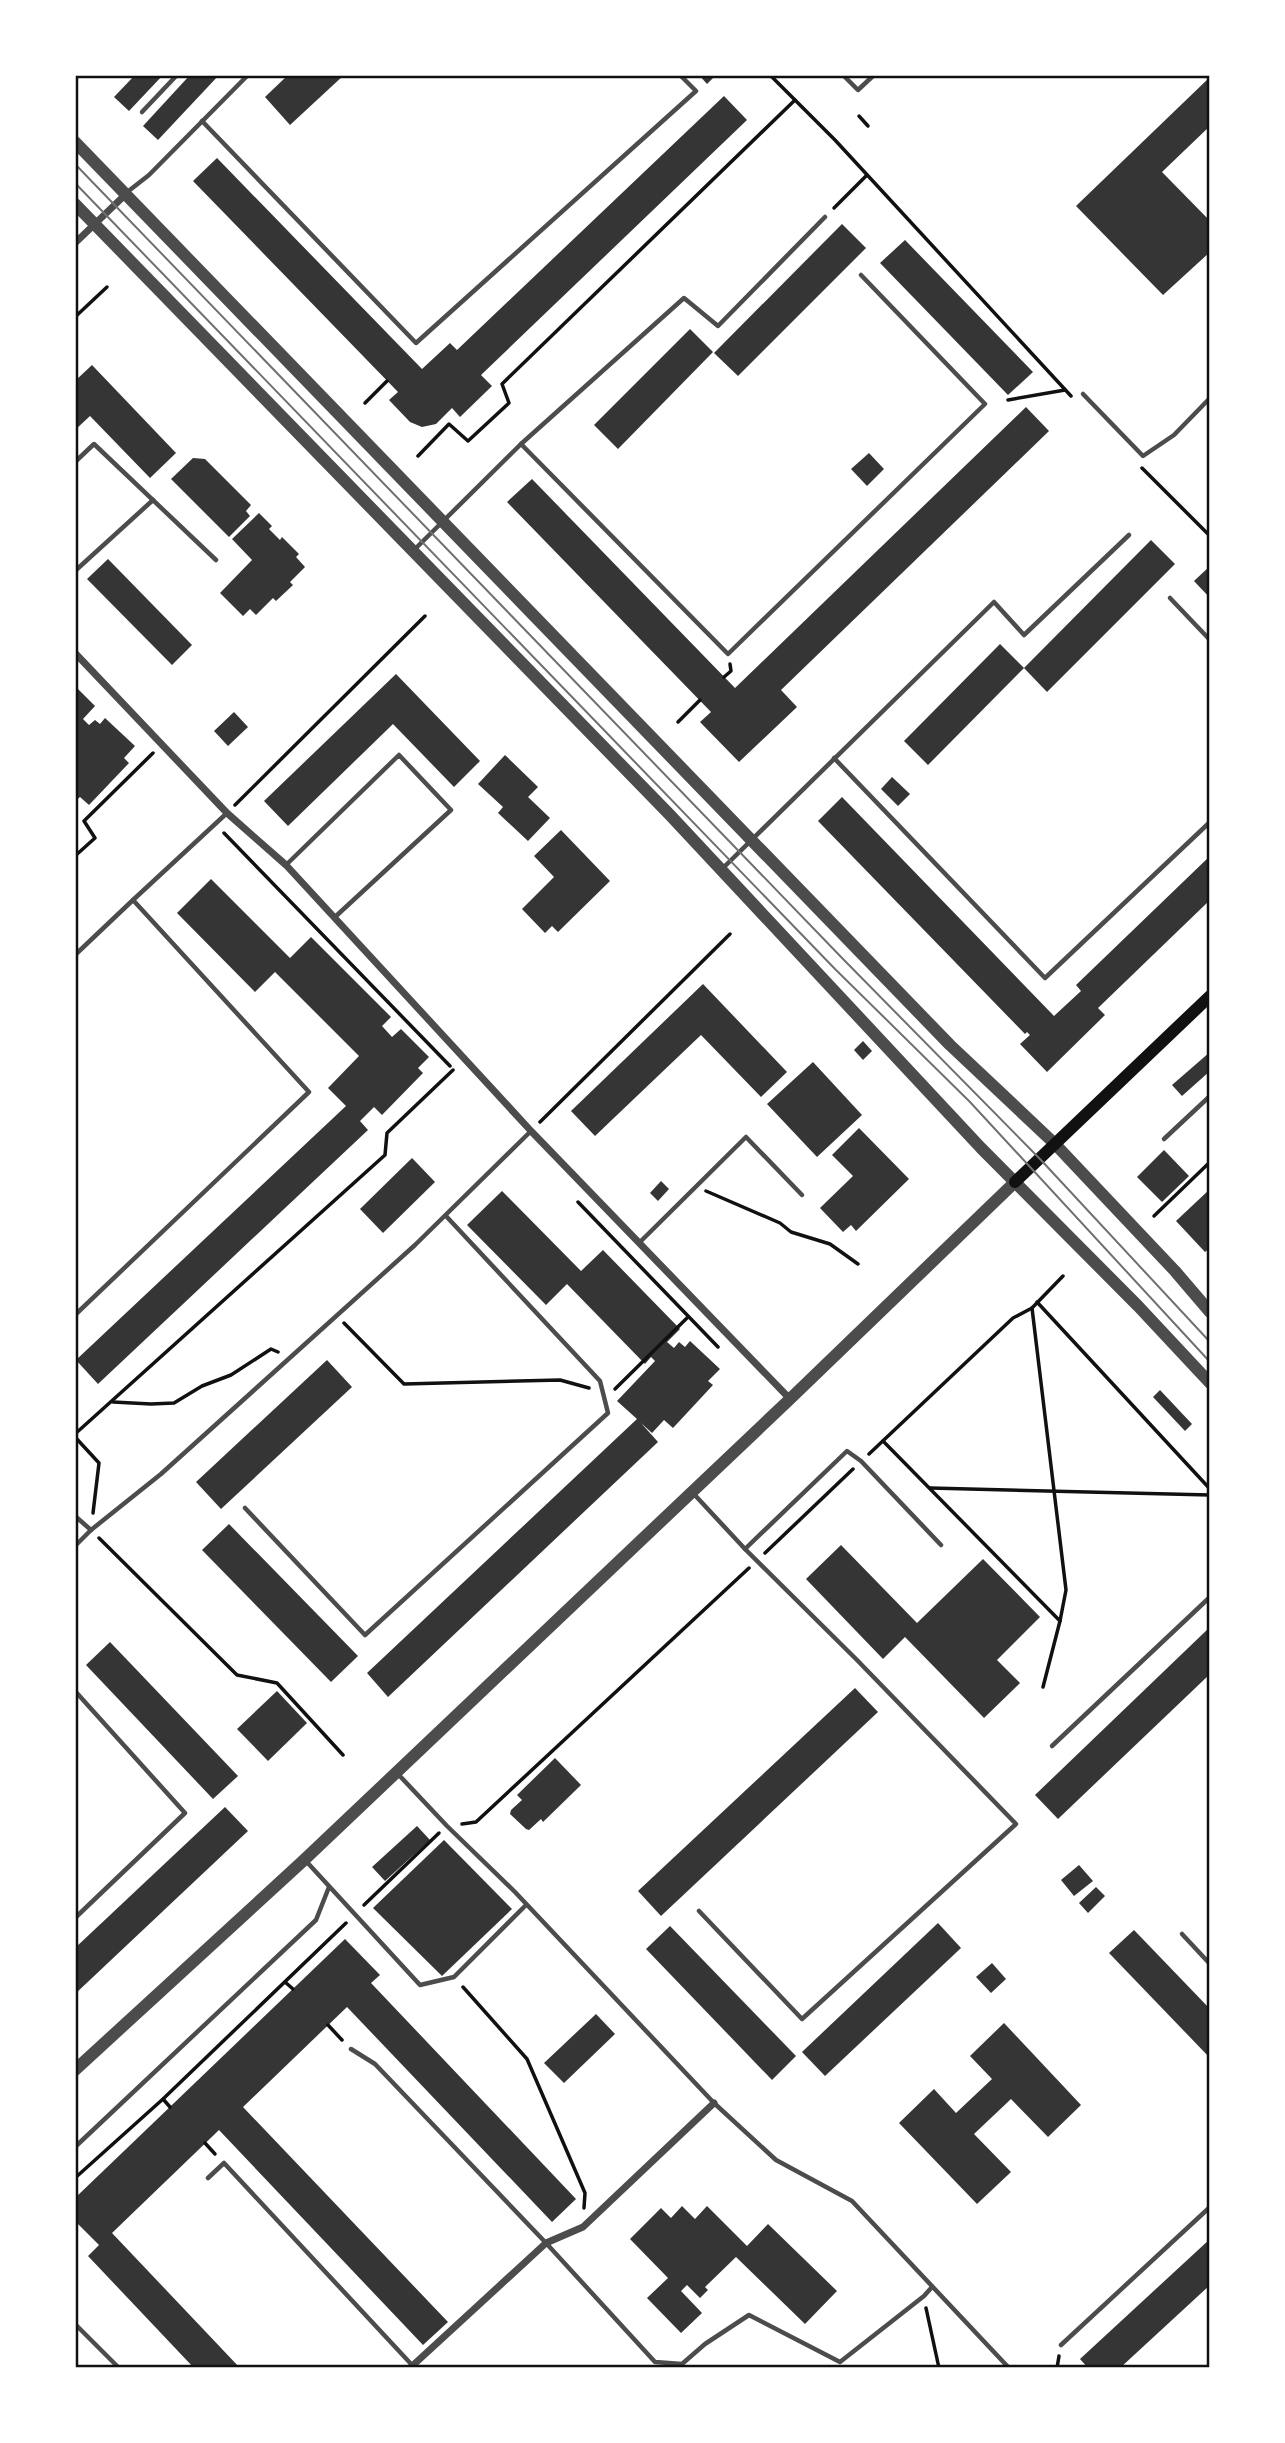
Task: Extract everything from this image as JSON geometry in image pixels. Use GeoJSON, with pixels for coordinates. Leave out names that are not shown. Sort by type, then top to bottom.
{"type":"FeatureCollection","features":[{"type":"Feature","properties":{"kind":"main road"},"geometry":{"type":"LineString","coordinates":[[1015,1182],[1210,996]]}},
{"type":"Feature","properties":{"kind":"street"},"geometry":{"type":"LineString","coordinates":[[75,142],[950,1045],[1055,1144],[1210,1312]]}},
{"type":"Feature","properties":{"kind":"street"},"geometry":{"type":"LineString","coordinates":[[75,243],[125,194]]}},
{"type":"Feature","properties":{"kind":"street"},"geometry":{"type":"LineString","coordinates":[[75,204],[722,869],[1015,1182],[1210,1383]]}},
{"type":"Feature","properties":{"kind":"street"},"geometry":{"type":"LineString","coordinates":[[75,653],[227,813],[286,865],[531,1131],[790,1399]]}},
{"type":"Feature","properties":{"kind":"street"},"geometry":{"type":"LineString","coordinates":[[75,2070],[304,1860],[1015,1182]]}},
{"type":"Feature","properties":{"kind":"street"},"geometry":{"type":"LineString","coordinates":[[411,2366],[546,2243],[583,2227],[714,2103]]}},
{"type":"Feature","properties":{"kind":"lane"},"geometry":{"type":"LineString","coordinates":[[142,112],[177,75]]}},
{"type":"Feature","properties":{"kind":"lane"},"geometry":{"type":"LineString","coordinates":[[125,194],[149,175],[248,75]]}},
{"type":"Feature","properties":{"kind":"lane"},"geometry":{"type":"LineString","coordinates":[[202,121],[416,343],[696,91],[680,75]]}},
{"type":"Feature","properties":{"kind":"lane"},"geometry":{"type":"LineString","coordinates":[[843,75],[858,90],[874,75]]}},
{"type":"Feature","properties":{"kind":"lane"},"geometry":{"type":"LineString","coordinates":[[413,551],[521,444],[684,298],[718,326],[825,218]]}},
{"type":"Feature","properties":{"kind":"lane"},"geometry":{"type":"LineString","coordinates":[[521,444],[728,654],[985,404],[861,275]]}},
{"type":"Feature","properties":{"kind":"lane"},"geometry":{"type":"LineString","coordinates":[[1083,394],[1143,456],[1174,435],[1210,398]]}},
{"type":"Feature","properties":{"kind":"lane"},"geometry":{"type":"LineString","coordinates":[[75,462],[94,444],[216,560]]}},
{"type":"Feature","properties":{"kind":"lane"},"geometry":{"type":"LineString","coordinates":[[75,571],[153,500]]}},
{"type":"Feature","properties":{"kind":"lane"},"geometry":{"type":"LineString","coordinates":[[722,869],[994,602],[1024,635],[1129,535]]}},
{"type":"Feature","properties":{"kind":"lane"},"geometry":{"type":"LineString","coordinates":[[1170,598],[1210,640]]}},
{"type":"Feature","properties":{"kind":"lane"},"geometry":{"type":"LineString","coordinates":[[286,865],[398,755],[451,810],[335,917]]}},
{"type":"Feature","properties":{"kind":"lane"},"geometry":{"type":"LineString","coordinates":[[834,758],[1045,978],[1210,822]]}},
{"type":"Feature","properties":{"kind":"lane"},"geometry":{"type":"LineString","coordinates":[[75,955],[227,813]]}},
{"type":"Feature","properties":{"kind":"lane"},"geometry":{"type":"LineString","coordinates":[[75,1315],[309,1092],[133,900]]}},
{"type":"Feature","properties":{"kind":"lane"},"geometry":{"type":"LineString","coordinates":[[1164,1139],[1210,1096]]}},
{"type":"Feature","properties":{"kind":"lane"},"geometry":{"type":"LineString","coordinates":[[75,1546],[91,1530],[162,1474],[289,1359],[446,1216],[531,1131]]}},
{"type":"Feature","properties":{"kind":"lane"},"geometry":{"type":"LineString","coordinates":[[639,1243],[746,1137],[802,1195]]}},
{"type":"Feature","properties":{"kind":"lane"},"geometry":{"type":"LineString","coordinates":[[245,1508],[366,1635],[608,1413],[600,1381],[446,1216]]}},
{"type":"Feature","properties":{"kind":"lane"},"geometry":{"type":"LineString","coordinates":[[744,1549],[846,1451],[861,1461],[941,1545]]}},
{"type":"Feature","properties":{"kind":"lane"},"geometry":{"type":"LineString","coordinates":[[692,1492],[744,1549],[857,1660],[1016,1824],[802,2019],[699,1911]]}},
{"type":"Feature","properties":{"kind":"lane"},"geometry":{"type":"LineString","coordinates":[[75,1516],[91,1530]]}},
{"type":"Feature","properties":{"kind":"lane"},"geometry":{"type":"LineString","coordinates":[[1052,1746],[1210,1597]]}},
{"type":"Feature","properties":{"kind":"lane"},"geometry":{"type":"LineString","coordinates":[[75,1691],[185,1813],[75,1918]]}},
{"type":"Feature","properties":{"kind":"lane"},"geometry":{"type":"LineString","coordinates":[[396,1772],[714,2103],[776,2160],[852,2201],[1009,2368]]}},
{"type":"Feature","properties":{"kind":"lane"},"geometry":{"type":"LineString","coordinates":[[304,1860],[420,1985],[454,1977],[526,1905]]}},
{"type":"Feature","properties":{"kind":"lane"},"geometry":{"type":"LineString","coordinates":[[75,2147],[316,1920],[329,1887]]}},
{"type":"Feature","properties":{"kind":"lane"},"geometry":{"type":"LineString","coordinates":[[1182,1934],[1210,1964]]}},
{"type":"Feature","properties":{"kind":"lane"},"geometry":{"type":"LineString","coordinates":[[351,2049],[375,2064],[655,2362],[682,2364],[705,2344],[749,2315],[841,2362],[932,2287]]}},
{"type":"Feature","properties":{"kind":"lane"},"geometry":{"type":"LineString","coordinates":[[208,2178],[224,2163],[411,2366]]}},
{"type":"Feature","properties":{"kind":"lane"},"geometry":{"type":"LineString","coordinates":[[1061,2345],[1210,2207]]}},
{"type":"Feature","properties":{"kind":"lane"},"geometry":{"type":"LineString","coordinates":[[75,2324],[119,2368]]}},
{"type":"Feature","properties":{"kind":"path"},"geometry":{"type":"LineString","coordinates":[[770,75],[867,175],[1075,400]]}},
{"type":"Feature","properties":{"kind":"path"},"geometry":{"type":"LineString","coordinates":[[418,456],[449,424],[468,441],[509,403],[502,384],[795,100]]}},
{"type":"Feature","properties":{"kind":"path"},"geometry":{"type":"LineString","coordinates":[[859,116],[868,126]]}},
{"type":"Feature","properties":{"kind":"path"},"geometry":{"type":"LineString","coordinates":[[825,218],[867,175]]}},
{"type":"Feature","properties":{"kind":"path"},"geometry":{"type":"LineString","coordinates":[[75,317],[107,287]]}},
{"type":"Feature","properties":{"kind":"path"},"geometry":{"type":"LineString","coordinates":[[365,403],[387,381]]}},
{"type":"Feature","properties":{"kind":"path"},"geometry":{"type":"LineString","coordinates":[[1008,400],[1065,390]]}},
{"type":"Feature","properties":{"kind":"path"},"geometry":{"type":"LineString","coordinates":[[1142,468],[1210,536]]}},
{"type":"Feature","properties":{"kind":"path"},"geometry":{"type":"LineString","coordinates":[[227,813],[425,616]]}},
{"type":"Feature","properties":{"kind":"path"},"geometry":{"type":"LineString","coordinates":[[678,722],[700,701]]}},
{"type":"Feature","properties":{"kind":"path"},"geometry":{"type":"LineString","coordinates":[[75,856],[95,838],[84,821],[162,744]]}},
{"type":"Feature","properties":{"kind":"path"},"geometry":{"type":"LineString","coordinates":[[215,824],[462,1079]]}},
{"type":"Feature","properties":{"kind":"path"},"geometry":{"type":"LineString","coordinates":[[531,1131],[730,934]]}},
{"type":"Feature","properties":{"kind":"path"},"geometry":{"type":"LineString","coordinates":[[343,1755],[277,1684],[237,1675],[91,1530],[99,1463],[75,1436],[385,1154],[387,1133],[453,1070]]}},
{"type":"Feature","properties":{"kind":"path"},"geometry":{"type":"LineString","coordinates":[[1154,1216],[1210,1162]]}},
{"type":"Feature","properties":{"kind":"path"},"geometry":{"type":"LineString","coordinates":[[699,1184],[707,1192],[779,1223],[791,1232],[830,1244],[858,1264]]}},
{"type":"Feature","properties":{"kind":"path"},"geometry":{"type":"LineString","coordinates":[[576,1200],[727,1356]]}},
{"type":"Feature","properties":{"kind":"path"},"geometry":{"type":"LineString","coordinates":[[75,2178],[163,2099],[447,1826],[476,1822],[1013,1318],[1032,1308],[1063,1276]]}},
{"type":"Feature","properties":{"kind":"path"},"geometry":{"type":"LineString","coordinates":[[1037,1303],[1210,1489]]}},
{"type":"Feature","properties":{"kind":"path"},"geometry":{"type":"LineString","coordinates":[[1032,1308],[1066,1590],[1043,1686]]}},
{"type":"Feature","properties":{"kind":"path"},"geometry":{"type":"LineString","coordinates":[[336,1315],[404,1384],[560,1380],[610,1394],[688,1317]]}},
{"type":"Feature","properties":{"kind":"path"},"geometry":{"type":"LineString","coordinates":[[113,1402],[174,1403],[202,1386],[231,1375],[271,1349],[289,1359]]}},
{"type":"Feature","properties":{"kind":"path"},"geometry":{"type":"LineString","coordinates":[[883,1441],[1060,1621]]}},
{"type":"Feature","properties":{"kind":"path"},"geometry":{"type":"LineString","coordinates":[[930,1488],[1209,1498]]}},
{"type":"Feature","properties":{"kind":"path"},"geometry":{"type":"LineString","coordinates":[[454,1977],[527,2059],[585,2193],[583,2227]]}},
{"type":"Feature","properties":{"kind":"path"},"geometry":{"type":"LineString","coordinates":[[285,1982],[293,1989]]}},
{"type":"Feature","properties":{"kind":"path"},"geometry":{"type":"LineString","coordinates":[[328,2025],[351,2049]]}},
{"type":"Feature","properties":{"kind":"path"},"geometry":{"type":"LineString","coordinates":[[163,2099],[170,2107]]}},
{"type":"Feature","properties":{"kind":"path"},"geometry":{"type":"LineString","coordinates":[[924,2296],[939,2368]]}},
{"type":"Feature","properties":{"kind":"building"},"geometry":{"type":"Polygon","coordinates":[[[135,75],[163,75],[129,111],[114,97],[135,75]]]}},
{"type":"Feature","properties":{"kind":"building"},"geometry":{"type":"Polygon","coordinates":[[[190,75],[219,75],[158,140],[143,126],[190,75]]]}},
{"type":"Feature","properties":{"kind":"building"},"geometry":{"type":"Polygon","coordinates":[[[288,75],[344,75],[290,125],[265,97],[288,75]]]}},
{"type":"Feature","properties":{"kind":"building"},"geometry":{"type":"Polygon","coordinates":[[[699,75],[716,75],[707,84],[699,75]]]}},
{"type":"Feature","properties":{"kind":"building"},"geometry":{"type":"Polygon","coordinates":[[[1210,77],[1210,126],[1162,172],[1210,221],[1210,252],[1163,295],[1076,206],[1210,77]]]}},
{"type":"Feature","properties":{"kind":"building"},"geometry":{"type":"Polygon","coordinates":[[[724,96],[747,120],[481,375],[492,386],[460,417],[452,408],[436,424],[422,427],[410,422],[389,400],[398,392],[193,181],[217,158],[422,369],[450,343],[457,350],[724,96]]]}},
{"type":"Feature","properties":{"kind":"building"},"geometry":{"type":"Polygon","coordinates":[[[842,224],[866,248],[738,376],[714,353],[842,224]]]}},
{"type":"Feature","properties":{"kind":"building"},"geometry":{"type":"Polygon","coordinates":[[[905,240],[1033,372],[1008,395],[880,263],[905,240]]]}},
{"type":"Feature","properties":{"kind":"building"},"geometry":{"type":"Polygon","coordinates":[[[690,329],[713,352],[618,449],[594,425],[690,329]]]}},
{"type":"Feature","properties":{"kind":"building"},"geometry":{"type":"Polygon","coordinates":[[[92,365],[176,453],[150,478],[90,416],[75,430],[75,381],[92,365]]]}},
{"type":"Feature","properties":{"kind":"building"},"geometry":{"type":"Polygon","coordinates":[[[1026,407],[1049,431],[781,690],[797,707],[739,762],[700,722],[711,712],[507,502],[532,479],[735,688],[1026,407]]]}},
{"type":"Feature","properties":{"kind":"building"},"geometry":{"type":"Polygon","coordinates":[[[869,453],[884,469],[867,486],[851,469],[869,453]]]}},
{"type":"Feature","properties":{"kind":"building"},"geometry":{"type":"Polygon","coordinates":[[[193,458],[205,459],[251,505],[246,511],[250,516],[229,537],[171,479],[193,458]]]}},
{"type":"Feature","properties":{"kind":"building"},"geometry":{"type":"Polygon","coordinates":[[[259,513],[272,526],[269,529],[280,540],[282,537],[299,554],[296,557],[305,567],[290,582],[293,585],[276,601],[273,598],[256,615],[250,609],[243,616],[220,593],[252,560],[232,539],[259,513]]]}},
{"type":"Feature","properties":{"kind":"building"},"geometry":{"type":"Polygon","coordinates":[[[1151,540],[1175,564],[1047,692],[1024,668],[1151,540]]]}},
{"type":"Feature","properties":{"kind":"building"},"geometry":{"type":"Polygon","coordinates":[[[108,559],[192,645],[172,665],[87,579],[108,559]]]}},
{"type":"Feature","properties":{"kind":"building"},"geometry":{"type":"Polygon","coordinates":[[[1210,566],[1210,598],[1194,581],[1210,566]]]}},
{"type":"Feature","properties":{"kind":"building"},"geometry":{"type":"Polygon","coordinates":[[[1000,644],[1024,668],[928,765],[904,741],[1000,644]]]}},
{"type":"Feature","properties":{"kind":"building"},"geometry":{"type":"Polygon","coordinates":[[[396,674],[480,761],[454,787],[393,724],[288,826],[264,801],[396,674]]]}},
{"type":"Feature","properties":{"kind":"building"},"geometry":{"type":"Polygon","coordinates":[[[75,686],[95,706],[83,719],[89,725],[95,720],[100,724],[105,718],[135,746],[124,758],[129,763],[89,805],[80,797],[75,801],[75,686]]]}},
{"type":"Feature","properties":{"kind":"building"},"geometry":{"type":"Polygon","coordinates":[[[234,712],[248,727],[228,746],[214,731],[234,712]]]}},
{"type":"Feature","properties":{"kind":"building"},"geometry":{"type":"Polygon","coordinates":[[[505,755],[538,787],[528,797],[550,818],[528,841],[498,813],[503,807],[478,784],[505,755]]]}},
{"type":"Feature","properties":{"kind":"building"},"geometry":{"type":"Polygon","coordinates":[[[892,777],[910,794],[898,806],[881,789],[892,777]]]}},
{"type":"Feature","properties":{"kind":"building"},"geometry":{"type":"Polygon","coordinates":[[[842,797],[1054,1016],[1081,991],[1076,985],[1210,856],[1210,900],[1098,1008],[1105,1015],[1047,1072],[1020,1044],[1030,1035],[1027,1032],[1025,1034],[818,821],[842,797]]]}},
{"type":"Feature","properties":{"kind":"building"},"geometry":{"type":"Polygon","coordinates":[[[561,830],[610,881],[558,932],[552,926],[545,933],[522,909],[554,877],[534,856],[561,830]]]}},
{"type":"Feature","properties":{"kind":"building"},"geometry":{"type":"Polygon","coordinates":[[[211,879],[290,958],[311,937],[391,1017],[382,1026],[392,1037],[401,1029],[429,1057],[418,1068],[423,1073],[382,1115],[374,1107],[360,1121],[368,1130],[98,1384],[76,1360],[346,1106],[328,1088],[359,1056],[275,972],[255,992],[177,913],[211,879]]]}},
{"type":"Feature","properties":{"kind":"building"},"geometry":{"type":"Polygon","coordinates":[[[703,984],[787,1072],[761,1097],[701,1035],[595,1136],[571,1111],[703,984]]]}},
{"type":"Feature","properties":{"kind":"building"},"geometry":{"type":"Polygon","coordinates":[[[863,1041],[872,1051],[863,1060],[854,1050],[863,1041]]]}},
{"type":"Feature","properties":{"kind":"building"},"geometry":{"type":"Polygon","coordinates":[[[1210,1052],[1210,1071],[1182,1096],[1172,1085],[1210,1052]]]}},
{"type":"Feature","properties":{"kind":"building"},"geometry":{"type":"Polygon","coordinates":[[[813,1062],[862,1115],[817,1157],[767,1104],[813,1062]]]}},
{"type":"Feature","properties":{"kind":"building"},"geometry":{"type":"Polygon","coordinates":[[[859,1128],[909,1179],[856,1231],[851,1225],[843,1232],[820,1208],[853,1176],[832,1155],[859,1128]]]}},
{"type":"Feature","properties":{"kind":"building"},"geometry":{"type":"Polygon","coordinates":[[[1164,1150],[1189,1176],[1162,1202],[1137,1177],[1164,1150]]]}},
{"type":"Feature","properties":{"kind":"building"},"geometry":{"type":"Polygon","coordinates":[[[412,1158],[435,1182],[383,1233],[360,1209],[412,1158]]]}},
{"type":"Feature","properties":{"kind":"building"},"geometry":{"type":"Polygon","coordinates":[[[661,1181],[669,1189],[658,1201],[650,1193],[661,1181]]]}},
{"type":"Feature","properties":{"kind":"building"},"geometry":{"type":"Polygon","coordinates":[[[1210,1189],[1210,1248],[1205,1252],[1176,1221],[1210,1189]]]}},
{"type":"Feature","properties":{"kind":"building"},"geometry":{"type":"Polygon","coordinates":[[[502,1191],[581,1271],[603,1250],[680,1329],[667,1342],[674,1348],[679,1342],[685,1347],[690,1341],[720,1369],[708,1381],[713,1385],[673,1428],[664,1420],[652,1433],[641,1423],[658,1442],[388,1697],[367,1673],[637,1419],[617,1401],[655,1361],[651,1357],[645,1364],[567,1284],[546,1305],[467,1225],[502,1191]]]}},
{"type":"Feature","properties":{"kind":"building"},"geometry":{"type":"Polygon","coordinates":[[[327,1360],[352,1387],[221,1509],[196,1482],[327,1360]]]}},
{"type":"Feature","properties":{"kind":"building"},"geometry":{"type":"Polygon","coordinates":[[[1160,1390],[1192,1424],[1185,1431],[1153,1397],[1160,1390]]]}},
{"type":"Feature","properties":{"kind":"building"},"geometry":{"type":"Polygon","coordinates":[[[229,1524],[358,1656],[331,1682],[202,1550],[229,1524]]]}},
{"type":"Feature","properties":{"kind":"building"},"geometry":{"type":"Polygon","coordinates":[[[841,1545],[917,1623],[983,1559],[1040,1617],[997,1660],[1020,1683],[984,1718],[905,1637],[883,1659],[806,1579],[841,1545]]]}},
{"type":"Feature","properties":{"kind":"building"},"geometry":{"type":"Polygon","coordinates":[[[1210,1627],[1210,1674],[1058,1819],[1035,1795],[1210,1627]]]}},
{"type":"Feature","properties":{"kind":"building"},"geometry":{"type":"Polygon","coordinates":[[[110,1642],[238,1776],[213,1799],[86,1665],[110,1642]]]}},
{"type":"Feature","properties":{"kind":"building"},"geometry":{"type":"Polygon","coordinates":[[[855,1688],[878,1712],[661,1916],[638,1891],[855,1688]]]}},
{"type":"Feature","properties":{"kind":"building"},"geometry":{"type":"Polygon","coordinates":[[[277,1691],[307,1723],[268,1761],[237,1729],[277,1691]]]}},
{"type":"Feature","properties":{"kind":"building"},"geometry":{"type":"Polygon","coordinates":[[[555,1758],[581,1785],[543,1822],[541,1819],[529,1830],[526,1829],[510,1814],[522,1800],[517,1795],[555,1758]]]}},
{"type":"Feature","properties":{"kind":"building"},"geometry":{"type":"Polygon","coordinates":[[[225,1807],[248,1831],[75,1994],[75,1948],[225,1807]]]}},
{"type":"Feature","properties":{"kind":"building"},"geometry":{"type":"Polygon","coordinates":[[[417,1826],[430,1840],[385,1881],[372,1867],[417,1826]]]}},
{"type":"Feature","properties":{"kind":"building"},"geometry":{"type":"Polygon","coordinates":[[[444,1840],[512,1909],[442,1976],[373,1908],[444,1840]]]}},
{"type":"Feature","properties":{"kind":"building"},"geometry":{"type":"Polygon","coordinates":[[[1079,1865],[1093,1881],[1074,1896],[1061,1880],[1079,1865]]]}},
{"type":"Feature","properties":{"kind":"building"},"geometry":{"type":"Polygon","coordinates":[[[1096,1887],[1105,1896],[1088,1913],[1079,1903],[1096,1887]]]}},
{"type":"Feature","properties":{"kind":"building"},"geometry":{"type":"Polygon","coordinates":[[[938,1923],[961,1948],[825,2076],[802,2052],[938,1923]]]}},
{"type":"Feature","properties":{"kind":"building"},"geometry":{"type":"Polygon","coordinates":[[[670,1926],[796,2056],[772,2080],[646,1949],[670,1926]]]}},
{"type":"Feature","properties":{"kind":"building"},"geometry":{"type":"Polygon","coordinates":[[[1134,1930],[1210,2009],[1210,2058],[1109,1953],[1134,1930]]]}},
{"type":"Feature","properties":{"kind":"building"},"geometry":{"type":"Polygon","coordinates":[[[345,1939],[380,1975],[371,1983],[576,2199],[552,2222],[347,2007],[243,2107],[448,2322],[423,2345],[219,2130],[112,2233],[240,2368],[194,2368],[88,2256],[99,2245],[75,2221],[75,2198],[345,1939]]]}},
{"type":"Feature","properties":{"kind":"building"},"geometry":{"type":"Polygon","coordinates":[[[992,1963],[1006,1979],[991,1993],[976,1977],[992,1963]]]}},
{"type":"Feature","properties":{"kind":"building"},"geometry":{"type":"Polygon","coordinates":[[[596,2014],[615,2034],[564,2083],[544,2063],[596,2014]]]}},
{"type":"Feature","properties":{"kind":"building"},"geometry":{"type":"Polygon","coordinates":[[[1004,2023],[1081,2105],[1048,2137],[1011,2099],[974,2134],[1011,2172],[977,2204],[899,2123],[934,2089],[956,2113],[992,2079],[970,2056],[1004,2023]]]}},
{"type":"Feature","properties":{"kind":"building"},"geometry":{"type":"Polygon","coordinates":[[[682,2206],[695,2219],[707,2206],[747,2246],[768,2224],[837,2291],[805,2324],[736,2257],[705,2287],[708,2290],[700,2298],[687,2285],[681,2291],[702,2313],[681,2333],[647,2298],[668,2278],[630,2239],[661,2208],[671,2218],[682,2206]]]}},
{"type":"Feature","properties":{"kind":"building"},"geometry":{"type":"Polygon","coordinates":[[[1210,2239],[1210,2285],[1120,2368],[1088,2368],[1080,2359],[1210,2239]]]}},
{"type":"Feature","properties":{"kind":"tram line"},"geometry":{"type":"LineString","coordinates":[[75,164],[843,959],[1040,1159],[1210,1342]]}},
{"type":"Feature","properties":{"kind":"tram line"},"geometry":{"type":"LineString","coordinates":[[75,183],[835,969],[970,1102],[1210,1362]]}}]}
